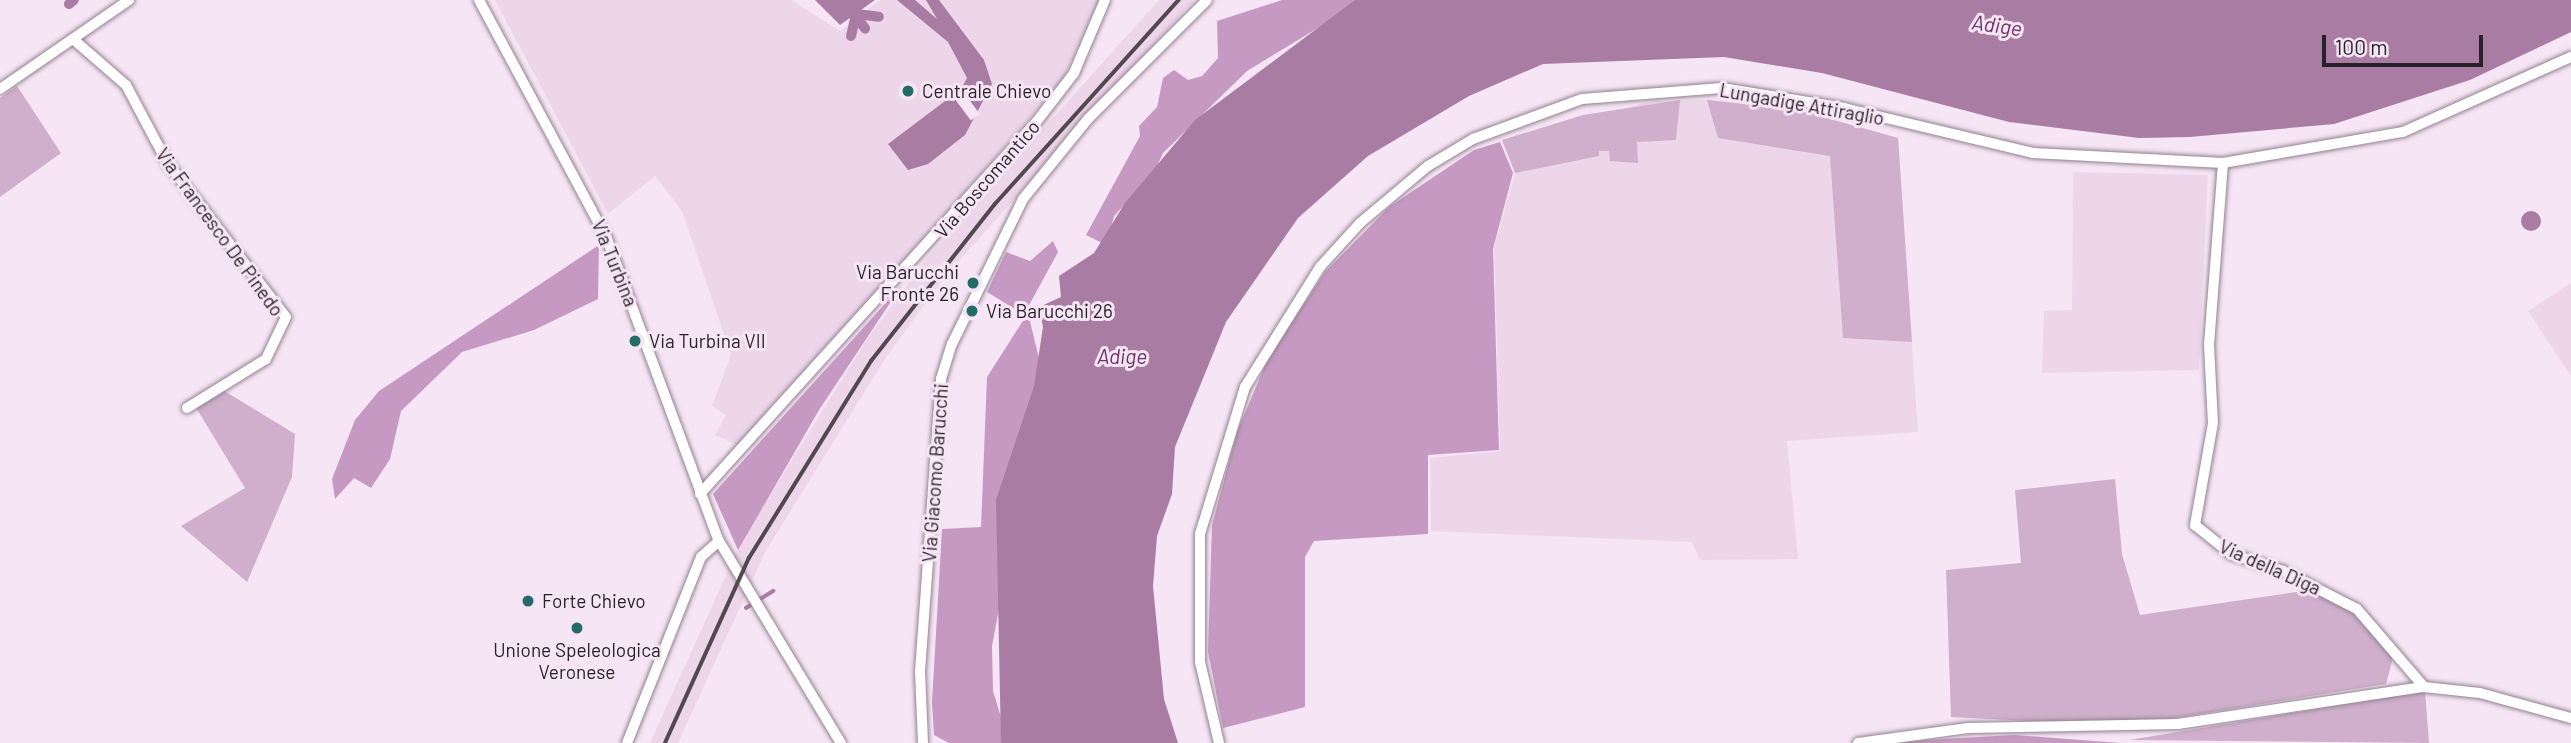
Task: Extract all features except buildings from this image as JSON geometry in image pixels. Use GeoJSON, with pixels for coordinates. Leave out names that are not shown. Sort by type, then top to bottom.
{"type":"FeatureCollection","features":[{"type":"Feature","properties":{"kind":"street","name":"Via Turbina"},"geometry":{"type":"LineString","coordinates":[[479,0],[607,239],[719,541],[841,743]]}},
{"type":"Feature","properties":{"kind":"street","name":"Via Boscomantico"},"geometry":{"type":"LineString","coordinates":[[700,494],[1034,125],[1074,73],[1105,0]]}},
{"type":"Feature","properties":{"kind":"street","name":"Via Giacomo Barucchi"},"geometry":{"type":"LineString","coordinates":[[923,743],[920,672],[941,379],[951,344],[1023,199],[1088,120],[1207,0]]}},
{"type":"Feature","properties":{"kind":"street"},"geometry":{"type":"LineString","coordinates":[[0,89],[126,2]]}},
{"type":"Feature","properties":{"kind":"street","name":"Via Francesco De Pinedo"},"geometry":{"type":"LineString","coordinates":[[72,38],[126,85],[167,162],[286,317],[266,359],[187,408]]}},
{"type":"Feature","properties":{"kind":"street","name":"Lungadige Attiraglio"},"geometry":{"type":"LineString","coordinates":[[1219,743],[1200,662],[1200,534],[1245,387],[1320,267],[1360,223],[1427,166],[1473,139],[1582,99],[1722,88],[1844,108],[2033,153],[2222,163],[2403,132],[2571,57]]}},
{"type":"Feature","properties":{"kind":"street","name":"Via della Diga"},"geometry":{"type":"LineString","coordinates":[[2222,163],[2209,345],[2213,423],[2195,526],[2231,554],[2284,571],[2364,614],[2424,687]]}},
{"type":"Feature","properties":{"kind":"street"},"geometry":{"type":"LineString","coordinates":[[627,743],[701,557],[719,541]]}},
{"type":"Feature","properties":{"kind":"street"},"geometry":{"type":"LineString","coordinates":[[1858,743],[1968,728],[2178,724],[2424,687],[2480,692],[2571,718]]}},
{"type":"Feature","properties":{"kind":"shaded area","name":"Centrale Chievo"},"geometry":{"type":"Polygon","coordinates":[[[495,0],[791,0],[840,31],[880,0],[1099,0],[1064,78],[742,447],[715,435],[726,415],[712,406],[731,355],[682,211],[655,176],[608,214],[495,0]]]}},
{"type":"Feature","properties":{"kind":"shaded area"},"geometry":{"type":"Polygon","coordinates":[[[1159,0],[1194,0],[948,273],[888,354],[765,552],[678,743],[650,743],[742,540],[867,339],[928,257],[1159,0]]]}},
{"type":"Feature","properties":{"kind":"shaded area"},"geometry":{"type":"Polygon","coordinates":[[[1282,0],[1364,0],[1247,71],[1163,153],[1154,173],[1114,216],[1106,245],[1086,235],[1140,136],[1139,126],[1157,107],[1163,78],[1174,70],[1188,80],[1202,76],[1218,58],[1217,21],[1282,0]]]}},
{"type":"Feature","properties":{"kind":"shaded area"},"geometry":{"type":"Polygon","coordinates":[[[17,86],[61,153],[0,197],[0,98],[17,86]]]}},
{"type":"Feature","properties":{"kind":"shaded area"},"geometry":{"type":"Polygon","coordinates":[[[1680,100],[1676,140],[1637,142],[1638,163],[1610,161],[1609,151],[1599,151],[1599,156],[1515,173],[1502,140],[1583,115],[1680,100]]]}},
{"type":"Feature","properties":{"kind":"shaded area"},"geometry":{"type":"Polygon","coordinates":[[[1707,100],[1798,110],[1898,138],[1912,342],[1843,338],[1830,156],[1718,138],[1707,100]]]}},
{"type":"Feature","properties":{"kind":"shaded area"},"geometry":{"type":"Polygon","coordinates":[[[1714,100],[1798,110],[1898,138],[1918,432],[1787,441],[1798,559],[1700,560],[1692,542],[1431,531],[1430,458],[1500,451],[1494,248],[1515,173],[1502,140],[1653,101],[1714,100]]]}},
{"type":"Feature","properties":{"kind":"shaded area"},"geometry":{"type":"Polygon","coordinates":[[[1500,142],[1513,173],[1493,249],[1499,450],[1428,455],[1428,534],[1314,541],[1305,557],[1305,707],[1223,728],[1208,652],[1212,525],[1237,432],[1269,356],[1326,271],[1389,207],[1474,150],[1500,142]]]}},
{"type":"Feature","properties":{"kind":"shaded area"},"geometry":{"type":"Polygon","coordinates":[[[2073,172],[2208,175],[2199,370],[2042,373],[2044,311],[2072,310],[2073,172]]]}},
{"type":"Feature","properties":{"kind":"shaded area"},"geometry":{"type":"Polygon","coordinates":[[[1053,241],[1058,252],[1027,309],[1043,375],[992,646],[993,691],[1009,743],[949,743],[934,735],[932,702],[942,529],[981,527],[987,377],[1026,316],[987,292],[1006,252],[1030,261],[1053,241]]]}},
{"type":"Feature","properties":{"kind":"shaded area"},"geometry":{"type":"Polygon","coordinates":[[[599,245],[598,299],[534,330],[462,352],[401,411],[390,459],[371,488],[354,478],[335,499],[332,479],[355,420],[379,391],[599,245]]]}},
{"type":"Feature","properties":{"kind":"shaded area"},"geometry":{"type":"Polygon","coordinates":[[[2571,283],[2571,376],[2528,311],[2571,283]]]}},
{"type":"Feature","properties":{"kind":"shaded area"},"geometry":{"type":"Polygon","coordinates":[[[902,285],[819,410],[738,550],[713,494],[902,285]]]}},
{"type":"Feature","properties":{"kind":"shaded area"},"geometry":{"type":"Polygon","coordinates":[[[221,389],[295,434],[292,477],[247,582],[181,526],[245,488],[195,406],[221,389]]]}},
{"type":"Feature","properties":{"kind":"shaded area"},"geometry":{"type":"Polygon","coordinates":[[[2115,479],[2122,554],[2140,615],[2310,590],[2356,612],[2394,654],[2386,684],[2125,726],[1951,717],[1946,570],[2021,563],[2015,490],[2115,479]]]}},
{"type":"Feature","properties":{"kind":"shaded area"},"geometry":{"type":"Polygon","coordinates":[[[2425,691],[2429,743],[2129,740],[2425,691]]]}},
{"type":"Feature","properties":{"kind":"shaded area"},"geometry":{"type":"Polygon","coordinates":[[[2014,735],[2120,743],[1891,743],[1942,739],[2014,735]]]}},
{"type":"Feature","properties":{"kind":"water"},"geometry":{"type":"Polygon","coordinates":[[[815,0],[875,0],[840,25],[815,0]]]}},
{"type":"Feature","properties":{"kind":"water"},"geometry":{"type":"Polygon","coordinates":[[[897,0],[915,0],[937,19],[926,0],[939,0],[984,60],[992,84],[965,135],[928,164],[908,170],[888,144],[961,89],[967,78],[948,42],[897,0]]]}},
{"type":"Feature","properties":{"kind":"water","name":"Adige"},"geometry":{"type":"Polygon","coordinates":[[[1355,0],[2571,0],[2571,32],[2470,80],[2334,124],[2190,137],[2139,138],[2009,122],[1822,73],[1724,57],[1543,64],[1469,96],[1368,156],[1298,218],[1226,322],[1175,447],[1172,494],[1157,536],[1153,586],[1164,699],[1178,743],[1001,743],[996,500],[1034,386],[1043,327],[1039,307],[1061,297],[1059,276],[1094,253],[1125,203],[1195,120],[1355,0]]]}},
{"type":"Feature","properties":{"kind":"water"},"geometry":{"type":"Polygon","coordinates":[[[2531,211],[2538,214],[2541,221],[2538,228],[2531,231],[2524,228],[2521,221],[2524,214],[2531,211]]]}},
{"type":"Feature","properties":{"kind":"pier"},"geometry":{"type":"Polygon","coordinates":[[[961,89],[980,114],[971,120],[952,96],[961,89]]]}},
{"type":"Feature","properties":{"kind":"waterway"},"geometry":{"type":"LineString","coordinates":[[69,4],[74,0]]}},
{"type":"Feature","properties":{"kind":"waterway"},"geometry":{"type":"LineString","coordinates":[[845,0],[865,29]]}},
{"type":"Feature","properties":{"kind":"waterway"},"geometry":{"type":"LineString","coordinates":[[856,14],[879,17]]}},
{"type":"Feature","properties":{"kind":"waterway"},"geometry":{"type":"LineString","coordinates":[[851,36],[856,14]]}},
{"type":"Feature","properties":{"kind":"waterway"},"geometry":{"type":"LineString","coordinates":[[746,608],[773,591]]}},
{"type":"Feature","properties":{"kind":"railway"},"geometry":{"type":"LineString","coordinates":[[665,743],[749,558],[871,361],[995,204],[1179,0]]}},
{"type":"Feature","properties":{"kind":"place","name":"Centrale Chievo"},"geometry":{"type":"Point","coordinates":[908,91]}},
{"type":"Feature","properties":{"kind":"place","name":"Via Barucchi Fronte 26"},"geometry":{"type":"Point","coordinates":[973,283]}},
{"type":"Feature","properties":{"kind":"place","name":"Via Barucchi 26"},"geometry":{"type":"Point","coordinates":[972,311]}},
{"type":"Feature","properties":{"kind":"place","name":"Via Turbina VII"},"geometry":{"type":"Point","coordinates":[635,341]}},
{"type":"Feature","properties":{"kind":"place","name":"Forte Chievo"},"geometry":{"type":"Point","coordinates":[528,601]}},
{"type":"Feature","properties":{"kind":"place","name":"Unione Speleologica Veronese"},"geometry":{"type":"Point","coordinates":[577,628]}}]}
